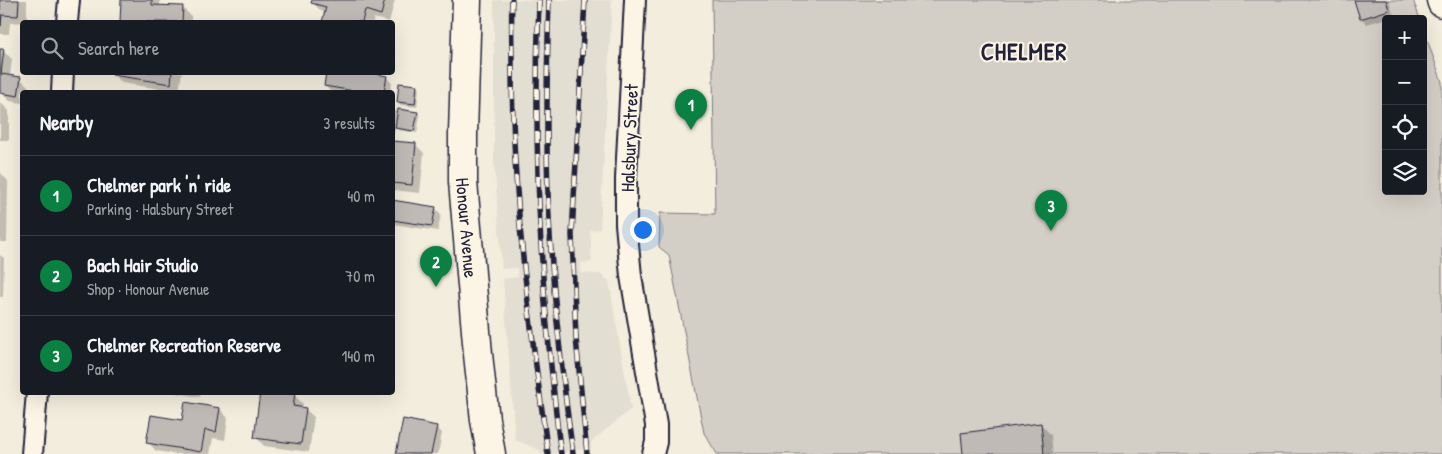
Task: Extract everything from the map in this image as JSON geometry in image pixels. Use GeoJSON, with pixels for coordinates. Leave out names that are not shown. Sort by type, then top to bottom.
{"type":"FeatureCollection","features":[{"type":"Feature","properties":{"kind":"main road","name":"Honour Avenue"},"geometry":{"type":"LineString","coordinates":[[467,0],[463,182],[477,344],[485,420],[491,454]]}},
{"type":"Feature","properties":{"kind":"street"},"geometry":{"type":"LineString","coordinates":[[67,20],[69,0]]}},
{"type":"Feature","properties":{"kind":"street","name":"Halsbury Street"},"geometry":{"type":"LineString","coordinates":[[635,0],[626,178],[626,224],[631,276],[656,424],[656,442],[653,454]]}},
{"type":"Feature","properties":{"kind":"street"},"geometry":{"type":"LineString","coordinates":[[62,90],[63,75]]}},
{"type":"Feature","properties":{"kind":"street"},"geometry":{"type":"LineString","coordinates":[[32,454],[37,395]]}},
{"type":"Feature","properties":{"kind":"shaded area"},"geometry":{"type":"Polygon","coordinates":[[[494,0],[612,0],[600,229],[590,231],[592,262],[581,263],[581,273],[600,274],[609,281],[631,409],[591,442],[591,448],[541,454],[540,450],[515,440],[503,279],[518,277],[517,268],[502,269],[494,162],[494,0]]]}},
{"type":"Feature","properties":{"kind":"shaded area"},"geometry":{"type":"Polygon","coordinates":[[[712,0],[1413,0],[1419,15],[1382,15],[1382,195],[1427,195],[1427,39],[1442,82],[1442,454],[717,454],[704,433],[669,255],[659,247],[660,213],[715,214],[712,0]]]}},
{"type":"Feature","properties":{"kind":"building"},"geometry":{"type":"Polygon","coordinates":[[[0,0],[19,0],[18,16],[2,15],[1,26],[0,0]]]}},
{"type":"Feature","properties":{"kind":"building"},"geometry":{"type":"Polygon","coordinates":[[[121,0],[152,0],[152,5],[183,6],[182,20],[120,20],[121,0]]]}},
{"type":"Feature","properties":{"kind":"building"},"geometry":{"type":"Polygon","coordinates":[[[312,0],[385,0],[381,15],[365,10],[362,20],[323,20],[326,7],[311,3],[312,0]]]}},
{"type":"Feature","properties":{"kind":"building"},"geometry":{"type":"Polygon","coordinates":[[[1354,0],[1386,0],[1389,10],[1360,19],[1354,0]]]}},
{"type":"Feature","properties":{"kind":"building"},"geometry":{"type":"Polygon","coordinates":[[[0,49],[4,49],[1,74],[21,77],[18,96],[0,93],[0,49]]]}},
{"type":"Feature","properties":{"kind":"building"},"geometry":{"type":"Polygon","coordinates":[[[112,75],[172,75],[171,84],[112,75]]]}},
{"type":"Feature","properties":{"kind":"building"},"geometry":{"type":"Polygon","coordinates":[[[326,75],[387,76],[384,90],[348,90],[324,86],[326,75]]]}},
{"type":"Feature","properties":{"kind":"building"},"geometry":{"type":"Polygon","coordinates":[[[399,83],[417,85],[415,104],[397,102],[399,83]]]}},
{"type":"Feature","properties":{"kind":"building"},"geometry":{"type":"Polygon","coordinates":[[[398,109],[418,112],[414,131],[395,128],[398,109]]]}},
{"type":"Feature","properties":{"kind":"building"},"geometry":{"type":"Polygon","coordinates":[[[395,141],[416,143],[412,185],[395,183],[395,141]]]}},
{"type":"Feature","properties":{"kind":"building"},"geometry":{"type":"Polygon","coordinates":[[[395,200],[436,207],[432,226],[395,220],[395,200]]]}},
{"type":"Feature","properties":{"kind":"building"},"geometry":{"type":"Polygon","coordinates":[[[260,395],[295,395],[293,406],[306,408],[301,444],[254,438],[260,395]]]}},
{"type":"Feature","properties":{"kind":"building"},"geometry":{"type":"Polygon","coordinates":[[[185,402],[220,408],[216,432],[205,430],[201,452],[146,443],[151,415],[182,420],[185,402]]]}},
{"type":"Feature","properties":{"kind":"building"},"geometry":{"type":"Polygon","coordinates":[[[403,419],[437,426],[431,454],[396,454],[403,419]]]}},
{"type":"Feature","properties":{"kind":"building"},"geometry":{"type":"Polygon","coordinates":[[[1041,423],[1044,454],[963,454],[961,433],[1041,423]]]}},
{"type":"Feature","properties":{"kind":"railway"},"geometry":{"type":"LineString","coordinates":[[512,0],[515,162],[523,260],[548,454]]}},
{"type":"Feature","properties":{"kind":"railway"},"geometry":{"type":"LineString","coordinates":[[539,0],[537,141],[540,235],[547,328],[561,454]]}},
{"type":"Feature","properties":{"kind":"railway"},"geometry":{"type":"LineString","coordinates":[[549,0],[547,72],[549,226],[557,324],[573,454]]}},
{"type":"Feature","properties":{"kind":"railway"},"geometry":{"type":"LineString","coordinates":[[585,0],[572,234],[576,338],[587,454]]}},
{"type":"Feature","properties":{"kind":"place","name":"Chelmer park 'n' ride"},"geometry":{"type":"Point","coordinates":[691,130]}},
{"type":"Feature","properties":{"kind":"place","name":"Chelmer Recreation Reserve"},"geometry":{"type":"Point","coordinates":[1051,231]}},
{"type":"Feature","properties":{"kind":"place","name":"Bach Hair Studio"},"geometry":{"type":"Point","coordinates":[436,287]}},
{"type":"Feature","properties":{"kind":"district","name":"CHELMER"},"geometry":{"type":"Point","coordinates":[1024,52]}}]}
